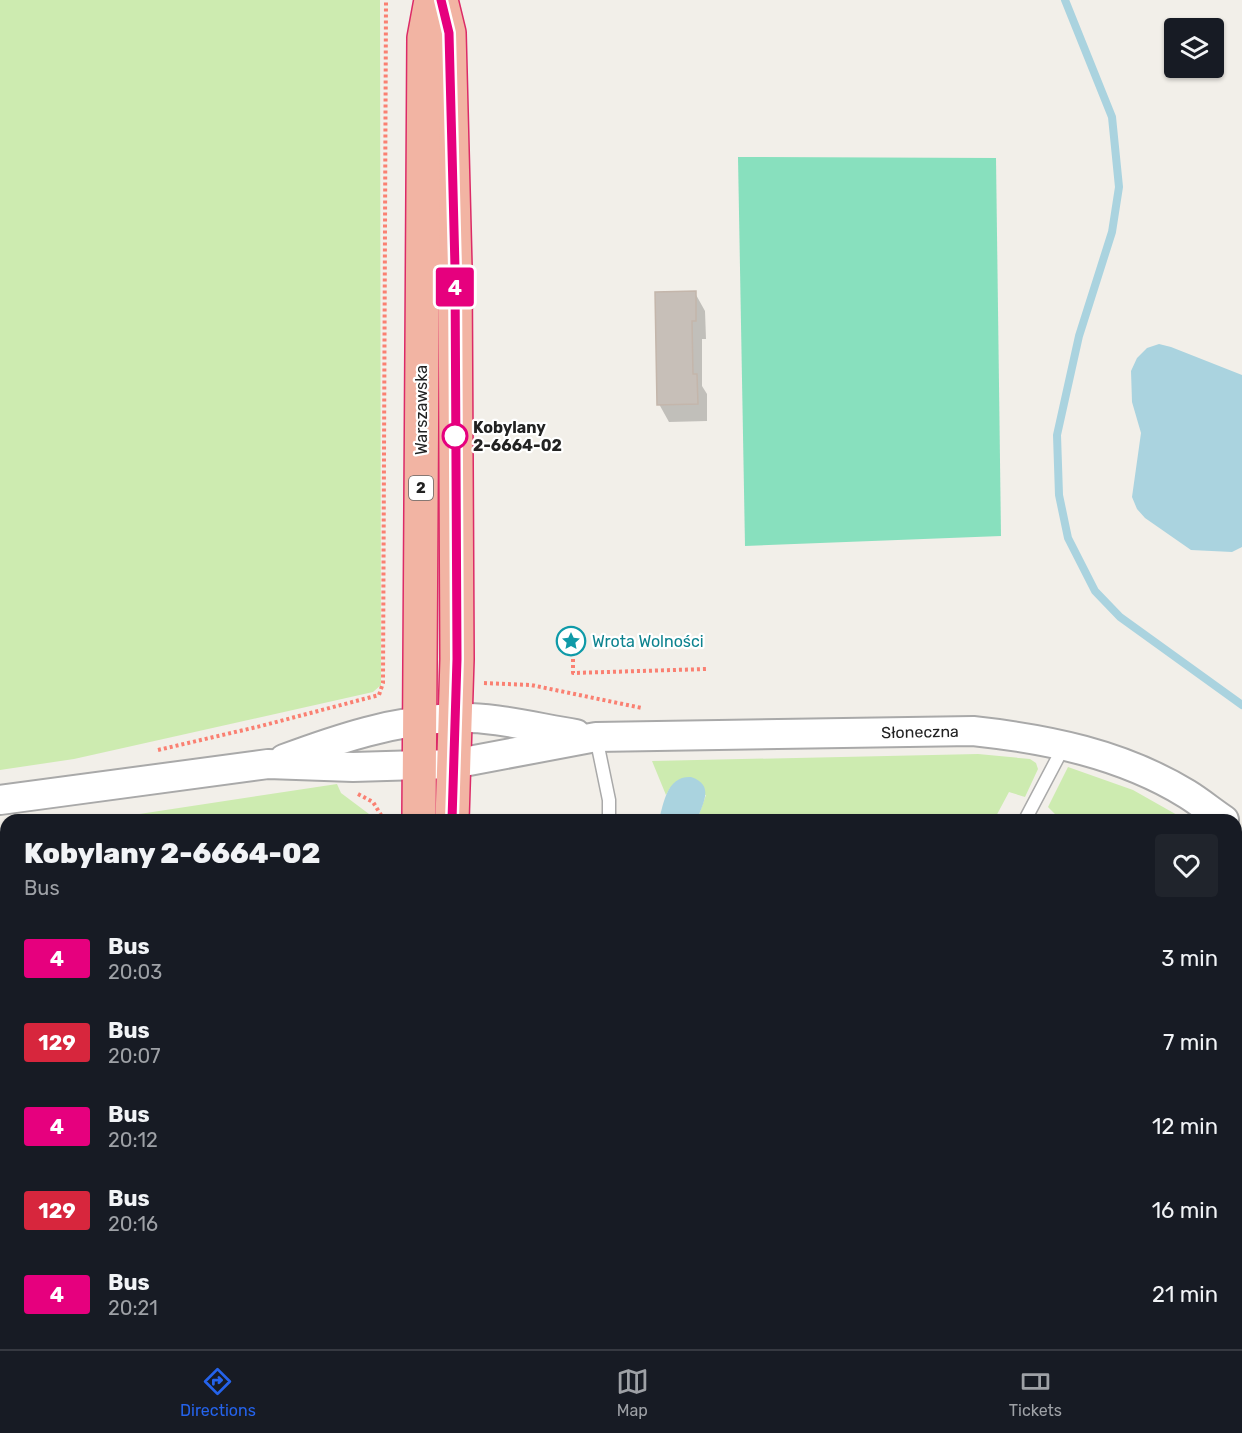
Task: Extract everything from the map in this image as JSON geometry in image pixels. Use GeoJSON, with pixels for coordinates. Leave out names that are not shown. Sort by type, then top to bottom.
{"type":"FeatureCollection","features":[{"type":"Feature","properties":{"kind":"highway","name":"Warszawska"},"geometry":{"type":"LineString","coordinates":[[419,814],[424,38],[431,0]]}},
{"type":"Feature","properties":{"kind":"highway","name":"Warszawska"},"geometry":{"type":"LineString","coordinates":[[441,0],[449,33],[455,268],[457,659],[452,814]]}},
{"type":"Feature","properties":{"kind":"street","name":"Słoneczna"},"geometry":{"type":"LineString","coordinates":[[268,764],[350,735],[454,717],[596,737],[973,731],[1065,744],[1142,772],[1186,794],[1215,814]]}},
{"type":"Feature","properties":{"kind":"street","name":"Słoneczna"},"geometry":{"type":"LineString","coordinates":[[268,764],[353,767],[453,764],[596,737]]}},
{"type":"Feature","properties":{"kind":"street"},"geometry":{"type":"LineString","coordinates":[[0,800],[268,764]]}},
{"type":"Feature","properties":{"kind":"lane"},"geometry":{"type":"LineString","coordinates":[[596,737],[609,800],[609,814]]}},
{"type":"Feature","properties":{"kind":"lane"},"geometry":{"type":"LineString","coordinates":[[1028,814],[1065,744]]}},
{"type":"Feature","properties":{"kind":"path"},"geometry":{"type":"LineString","coordinates":[[147,752],[261,726],[379,695],[383,683],[386,0]]}},
{"type":"Feature","properties":{"kind":"path"},"geometry":{"type":"LineString","coordinates":[[573,659],[573,673],[707,669]]}},
{"type":"Feature","properties":{"kind":"path"},"geometry":{"type":"LineString","coordinates":[[477,679],[481,683],[531,685],[652,710]]}},
{"type":"Feature","properties":{"kind":"green space"},"geometry":{"type":"Polygon","coordinates":[[[0,0],[380,0],[381,685],[373,692],[74,759],[0,770],[0,0]]]}},
{"type":"Feature","properties":{"kind":"green space"},"geometry":{"type":"Polygon","coordinates":[[[738,157],[996,158],[1001,536],[745,546],[738,157]]]}},
{"type":"Feature","properties":{"kind":"green space"},"geometry":{"type":"Polygon","coordinates":[[[978,754],[1030,759],[1036,763],[1038,769],[1025,797],[1009,792],[997,814],[699,814],[706,795],[670,788],[666,795],[652,761],[978,754]]]}},
{"type":"Feature","properties":{"kind":"green space"},"geometry":{"type":"Polygon","coordinates":[[[1068,767],[1133,790],[1175,814],[1055,814],[1048,807],[1068,767]]]}},
{"type":"Feature","properties":{"kind":"green space"},"geometry":{"type":"Polygon","coordinates":[[[337,784],[341,793],[369,814],[140,814],[337,784]]]}},
{"type":"Feature","properties":{"kind":"water"},"geometry":{"type":"Polygon","coordinates":[[[1159,344],[1242,375],[1242,547],[1232,552],[1191,550],[1145,518],[1137,509],[1132,497],[1141,433],[1132,402],[1131,371],[1137,358],[1147,348],[1159,344]]]}},
{"type":"Feature","properties":{"kind":"water"},"geometry":{"type":"Polygon","coordinates":[[[691,777],[703,785],[705,795],[699,814],[661,814],[668,791],[672,785],[683,778],[691,777]]]}},
{"type":"Feature","properties":{"kind":"building"},"geometry":{"type":"Polygon","coordinates":[[[696,291],[696,321],[692,321],[693,374],[697,374],[698,404],[657,405],[655,292],[696,291]]]}},
{"type":"Feature","properties":{"kind":"waterway"},"geometry":{"type":"LineString","coordinates":[[1065,0],[1112,117],[1119,187],[1112,232],[1079,336],[1057,435],[1059,495],[1068,538],[1095,591],[1120,617],[1242,705]]}},
{"type":"Feature","properties":{"kind":"bus line","name":"4"},"geometry":{"type":"LineString","coordinates":[[441,0],[449,33],[455,268],[457,659],[452,814]]}},
{"type":"Feature","properties":{"kind":"place","name":"Kobylany 2-6664-02"},"geometry":{"type":"Point","coordinates":[455,436]}},
{"type":"Feature","properties":{"kind":"place","name":"Wrota Wolności"},"geometry":{"type":"Point","coordinates":[571,641]}}]}
